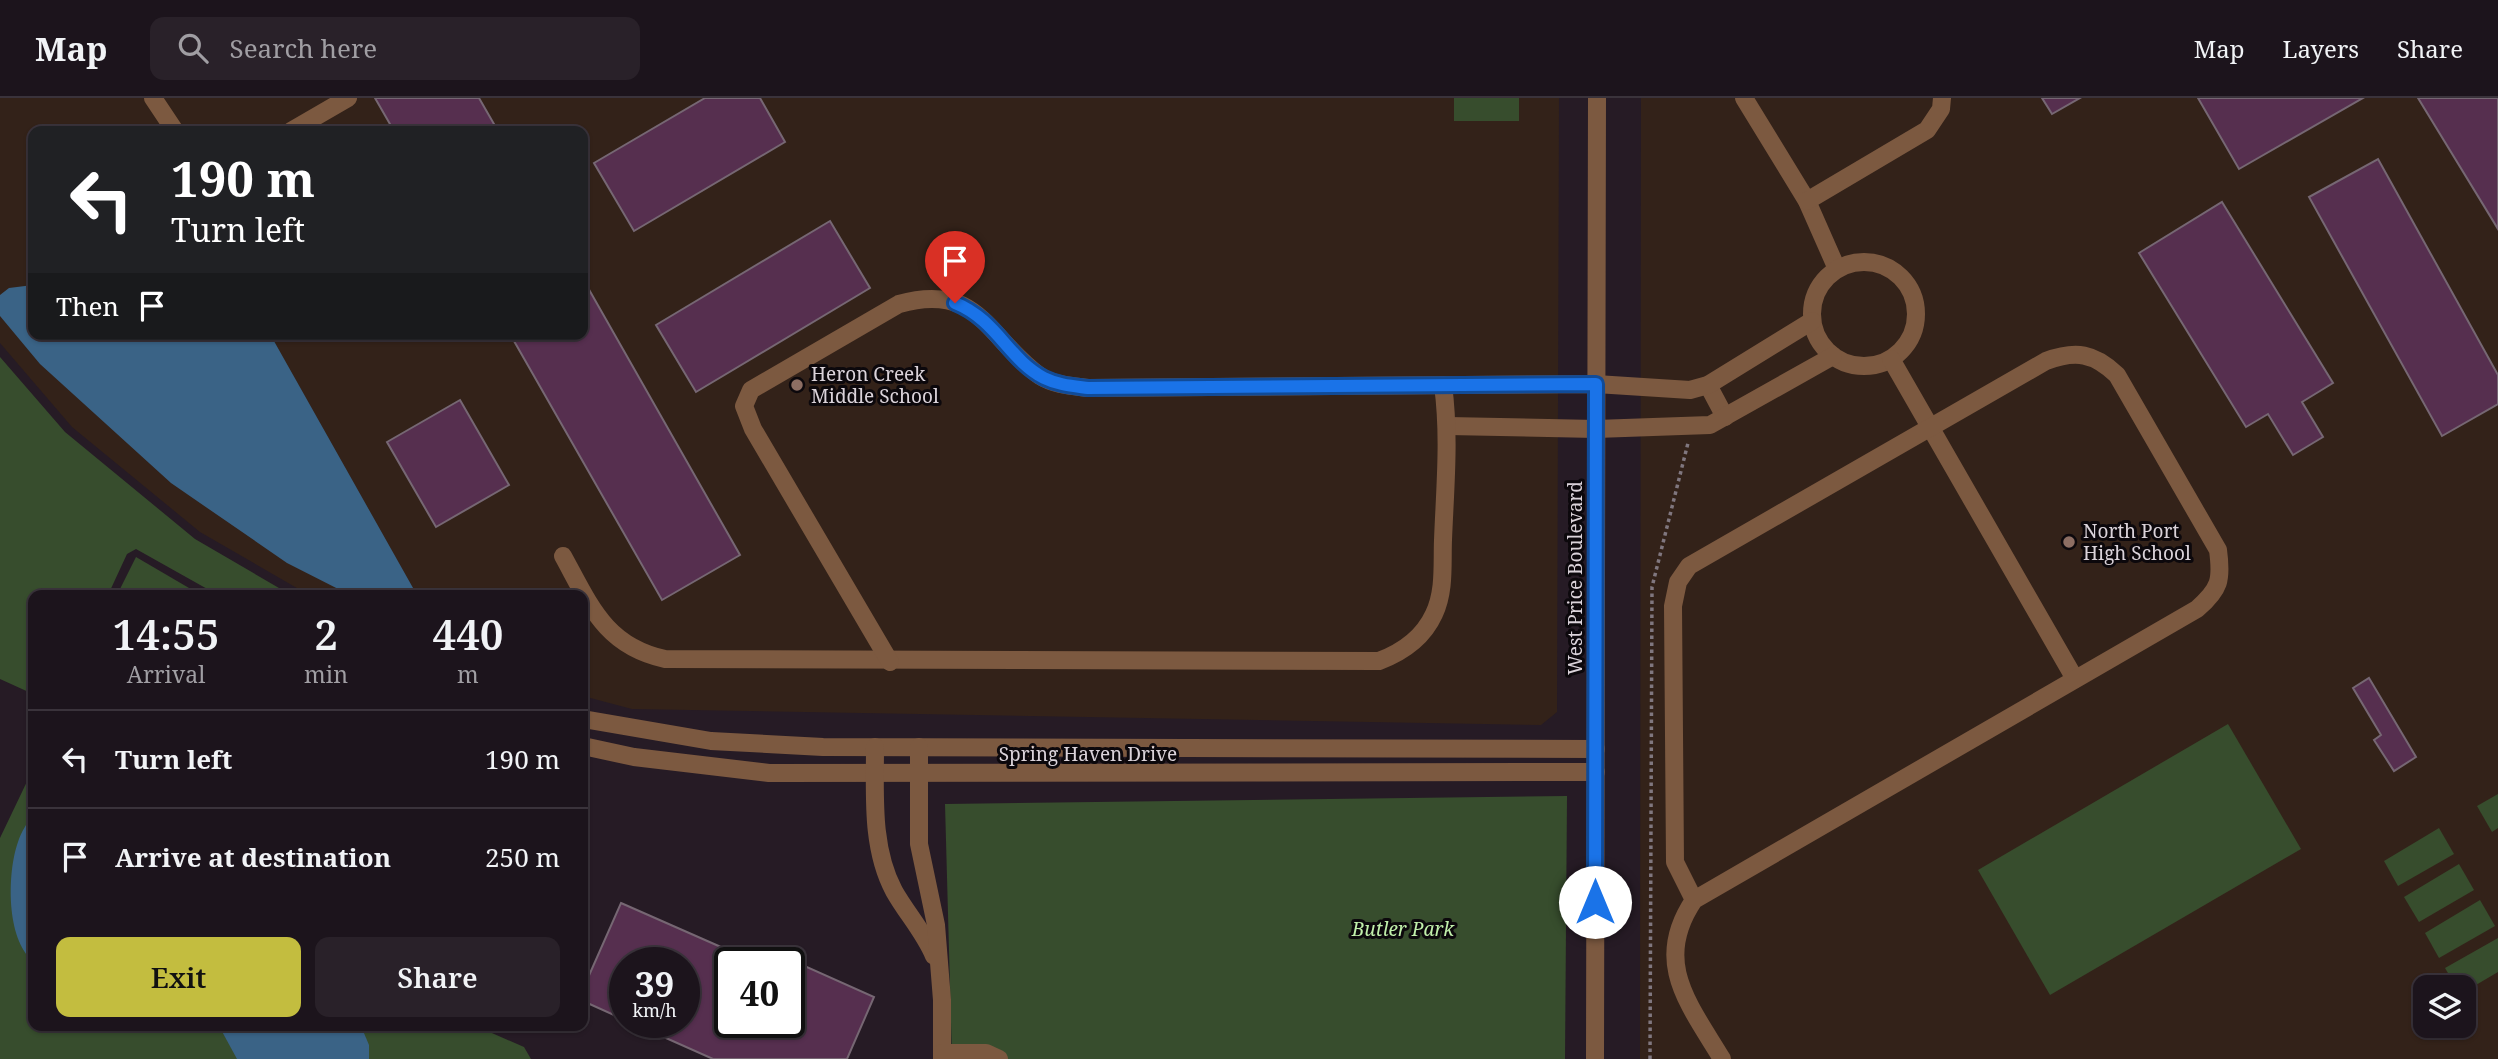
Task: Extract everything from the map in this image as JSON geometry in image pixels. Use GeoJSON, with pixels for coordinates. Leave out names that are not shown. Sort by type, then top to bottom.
{"type":"FeatureCollection","features":[{"type":"Feature","properties":{"kind":"street"},"geometry":{"type":"LineString","coordinates":[[153,98],[172,126]]}},
{"type":"Feature","properties":{"kind":"street"},"geometry":{"type":"LineString","coordinates":[[300,126],[348,98]]}},
{"type":"Feature","properties":{"kind":"street","name":"West Price Boulevard"},"geometry":{"type":"LineString","coordinates":[[1595,1059],[1597,98]]}},
{"type":"Feature","properties":{"kind":"street"},"geometry":{"type":"LineString","coordinates":[[1744,98],[1807,201],[1837,269]]}},
{"type":"Feature","properties":{"kind":"street"},"geometry":{"type":"LineString","coordinates":[[1807,201],[1927,131],[1941,109],[1942,98]]}},
{"type":"Feature","properties":{"kind":"street"},"geometry":{"type":"LineString","coordinates":[[1856,262],[1877,263],[1895,272],[1909,288],[1916,307],[1915,327],[1906,346],[1891,359],[1872,366],[1851,365],[1833,356],[1819,341],[1812,321],[1813,301],[1822,283],[1837,269],[1856,262]]}},
{"type":"Feature","properties":{"kind":"street"},"geometry":{"type":"LineString","coordinates":[[890,662],[752,429],[744,406],[751,390],[882,312],[917,299],[955,303],[984,319],[1043,377],[1059,384],[1088,388],[1596,384],[1690,390],[1708,385],[1812,321]]}},
{"type":"Feature","properties":{"kind":"street"},"geometry":{"type":"LineString","coordinates":[[1694,900],[1675,862],[1673,606],[1678,582],[1689,566],[2046,361],[2066,354],[2087,354],[2103,362],[2122,383],[2218,550],[2221,575],[2212,596],[2197,609],[1694,900],[1680,920],[1674,948],[1675,972],[1691,1009],[1722,1059]]}},
{"type":"Feature","properties":{"kind":"street"},"geometry":{"type":"LineString","coordinates":[[1448,426],[1596,429],[1689,428],[1710,425],[1833,356]]}},
{"type":"Feature","properties":{"kind":"street"},"geometry":{"type":"LineString","coordinates":[[1891,359],[2075,680]]}},
{"type":"Feature","properties":{"kind":"street"},"geometry":{"type":"LineString","coordinates":[[588,597],[608,630],[642,654],[665,659],[1363,662],[1394,655],[1407,648],[1427,626],[1440,597],[1448,426],[1443,385]]}},
{"type":"Feature","properties":{"kind":"street"},"geometry":{"type":"LineString","coordinates":[[1708,385],[1725,417]]}},
{"type":"Feature","properties":{"kind":"street"},"geometry":{"type":"LineString","coordinates":[[563,556],[584,590]]}},
{"type":"Feature","properties":{"kind":"street","name":"Spring Haven Drive"},"geometry":{"type":"LineString","coordinates":[[588,720],[711,741],[875,747],[1596,749]]}},
{"type":"Feature","properties":{"kind":"street"},"geometry":{"type":"LineString","coordinates":[[875,747],[877,835],[887,875],[928,942],[940,969]]}},
{"type":"Feature","properties":{"kind":"street"},"geometry":{"type":"LineString","coordinates":[[919,747],[919,844],[936,925],[942,1056],[986,1053],[999,1059]]}},
{"type":"Feature","properties":{"kind":"street","name":"Spring Haven Drive"},"geometry":{"type":"LineString","coordinates":[[588,748],[705,767],[769,773],[1311,775],[1372,770],[1596,772]]}},
{"type":"Feature","properties":{"kind":"shaded area","name":"Heron Creek Middle School"},"geometry":{"type":"Polygon","coordinates":[[[0,98],[1559,98],[1557,712],[1541,725],[632,709],[588,697],[588,590],[300,590],[200,532],[72,427],[0,343],[0,98]]]}},
{"type":"Feature","properties":{"kind":"shaded area","name":"North Port High School"},"geometry":{"type":"Polygon","coordinates":[[[1641,98],[2498,98],[2498,1059],[1640,1059],[1641,98]]]}},
{"type":"Feature","properties":{"kind":"green space"},"geometry":{"type":"Polygon","coordinates":[[[1454,98],[1519,98],[1519,121],[1454,121],[1454,98]]]}},
{"type":"Feature","properties":{"kind":"green space"},"geometry":{"type":"Polygon","coordinates":[[[0,357],[65,432],[195,539],[282,590],[209,590],[136,549],[127,554],[110,590],[28,590],[28,692],[0,679],[0,357]]]}},
{"type":"Feature","properties":{"kind":"green space"},"geometry":{"type":"Polygon","coordinates":[[[136,557],[192,590],[120,590],[136,557]]]}},
{"type":"Feature","properties":{"kind":"green space"},"geometry":{"type":"Polygon","coordinates":[[[2228,724],[2301,849],[2050,995],[1978,870],[2228,724]]]}},
{"type":"Feature","properties":{"kind":"green space"},"geometry":{"type":"Polygon","coordinates":[[[28,779],[28,1031],[487,1031],[524,1047],[531,1059],[0,1059],[0,838],[28,779]]]}},
{"type":"Feature","properties":{"kind":"green space"},"geometry":{"type":"Polygon","coordinates":[[[2498,794],[2498,828],[2492,832],[2477,806],[2498,794]]]}},
{"type":"Feature","properties":{"kind":"green space","name":"Butler Park"},"geometry":{"type":"Polygon","coordinates":[[[1567,796],[1565,1059],[952,1059],[945,804],[1567,796]]]}},
{"type":"Feature","properties":{"kind":"green space"},"geometry":{"type":"Polygon","coordinates":[[[2439,828],[2454,854],[2398,886],[2384,861],[2439,828]]]}},
{"type":"Feature","properties":{"kind":"green space"},"geometry":{"type":"Polygon","coordinates":[[[2459,864],[2474,890],[2419,922],[2404,897],[2459,864]]]}},
{"type":"Feature","properties":{"kind":"green space"},"geometry":{"type":"Polygon","coordinates":[[[2480,900],[2495,926],[2439,958],[2425,933],[2480,900]]]}},
{"type":"Feature","properties":{"kind":"green space"},"geometry":{"type":"Polygon","coordinates":[[[2498,938],[2498,972],[2476,985],[2476,975],[2449,975],[2445,968],[2498,938]]]}},
{"type":"Feature","properties":{"kind":"water"},"geometry":{"type":"Polygon","coordinates":[[[28,286],[28,340],[273,340],[414,590],[340,590],[287,563],[171,483],[40,364],[0,316],[0,295],[9,288],[28,286]]]}},
{"type":"Feature","properties":{"kind":"water"},"geometry":{"type":"Polygon","coordinates":[[[28,822],[28,955],[18,937],[11,905],[14,855],[28,822]]]}},
{"type":"Feature","properties":{"kind":"water"},"geometry":{"type":"Polygon","coordinates":[[[222,1031],[363,1031],[369,1045],[369,1059],[237,1059],[222,1031]]]}},
{"type":"Feature","properties":{"kind":"building"},"geometry":{"type":"Polygon","coordinates":[[[375,98],[479,98],[495,126],[391,126],[375,98]]]}},
{"type":"Feature","properties":{"kind":"building"},"geometry":{"type":"Polygon","coordinates":[[[705,98],[760,98],[785,142],[634,231],[594,163],[705,98]]]}},
{"type":"Feature","properties":{"kind":"building"},"geometry":{"type":"Polygon","coordinates":[[[2042,98],[2080,98],[2052,114],[2042,98]]]}},
{"type":"Feature","properties":{"kind":"building"},"geometry":{"type":"Polygon","coordinates":[[[2198,98],[2363,98],[2239,169],[2198,98]]]}},
{"type":"Feature","properties":{"kind":"building"},"geometry":{"type":"Polygon","coordinates":[[[2418,98],[2498,98],[2498,229],[2418,98]]]}},
{"type":"Feature","properties":{"kind":"building"},"geometry":{"type":"Polygon","coordinates":[[[2378,159],[2498,375],[2498,404],[2442,436],[2309,197],[2378,159]]]}},
{"type":"Feature","properties":{"kind":"building"},"geometry":{"type":"Polygon","coordinates":[[[2222,202],[2333,383],[2302,402],[2323,437],[2293,455],[2268,414],[2246,427],[2139,253],[2222,202]]]}},
{"type":"Feature","properties":{"kind":"building"},"geometry":{"type":"Polygon","coordinates":[[[830,221],[870,288],[696,392],[656,325],[830,221]]]}},
{"type":"Feature","properties":{"kind":"building"},"geometry":{"type":"Polygon","coordinates":[[[588,288],[740,555],[662,600],[513,340],[588,340],[588,288]]]}},
{"type":"Feature","properties":{"kind":"building"},"geometry":{"type":"Polygon","coordinates":[[[460,400],[509,485],[436,527],[387,442],[460,400]]]}},
{"type":"Feature","properties":{"kind":"building"},"geometry":{"type":"Polygon","coordinates":[[[2369,678],[2416,757],[2394,771],[2374,740],[2381,735],[2353,688],[2369,678]]]}},
{"type":"Feature","properties":{"kind":"building"},"geometry":{"type":"Polygon","coordinates":[[[621,903],[721,947],[714,947],[714,1038],[805,1038],[805,966],[874,997],[847,1059],[713,1059],[666,1038],[700,1038],[700,947],[609,947],[609,1013],[588,1003],[588,978],[621,903]]]}},
{"type":"Feature","properties":{"kind":"place","name":"Heron Creek Middle School"},"geometry":{"type":"Point","coordinates":[797,385]}},
{"type":"Feature","properties":{"kind":"place","name":"North Port High School"},"geometry":{"type":"Point","coordinates":[2069,542]}},
{"type":"Feature","properties":{"kind":"route"},"geometry":{"type":"LineString","coordinates":[[955,303],[973,310],[984,319],[1015,353],[1043,377],[1059,384],[1088,388],[1596,384],[1595,902]]}}]}
